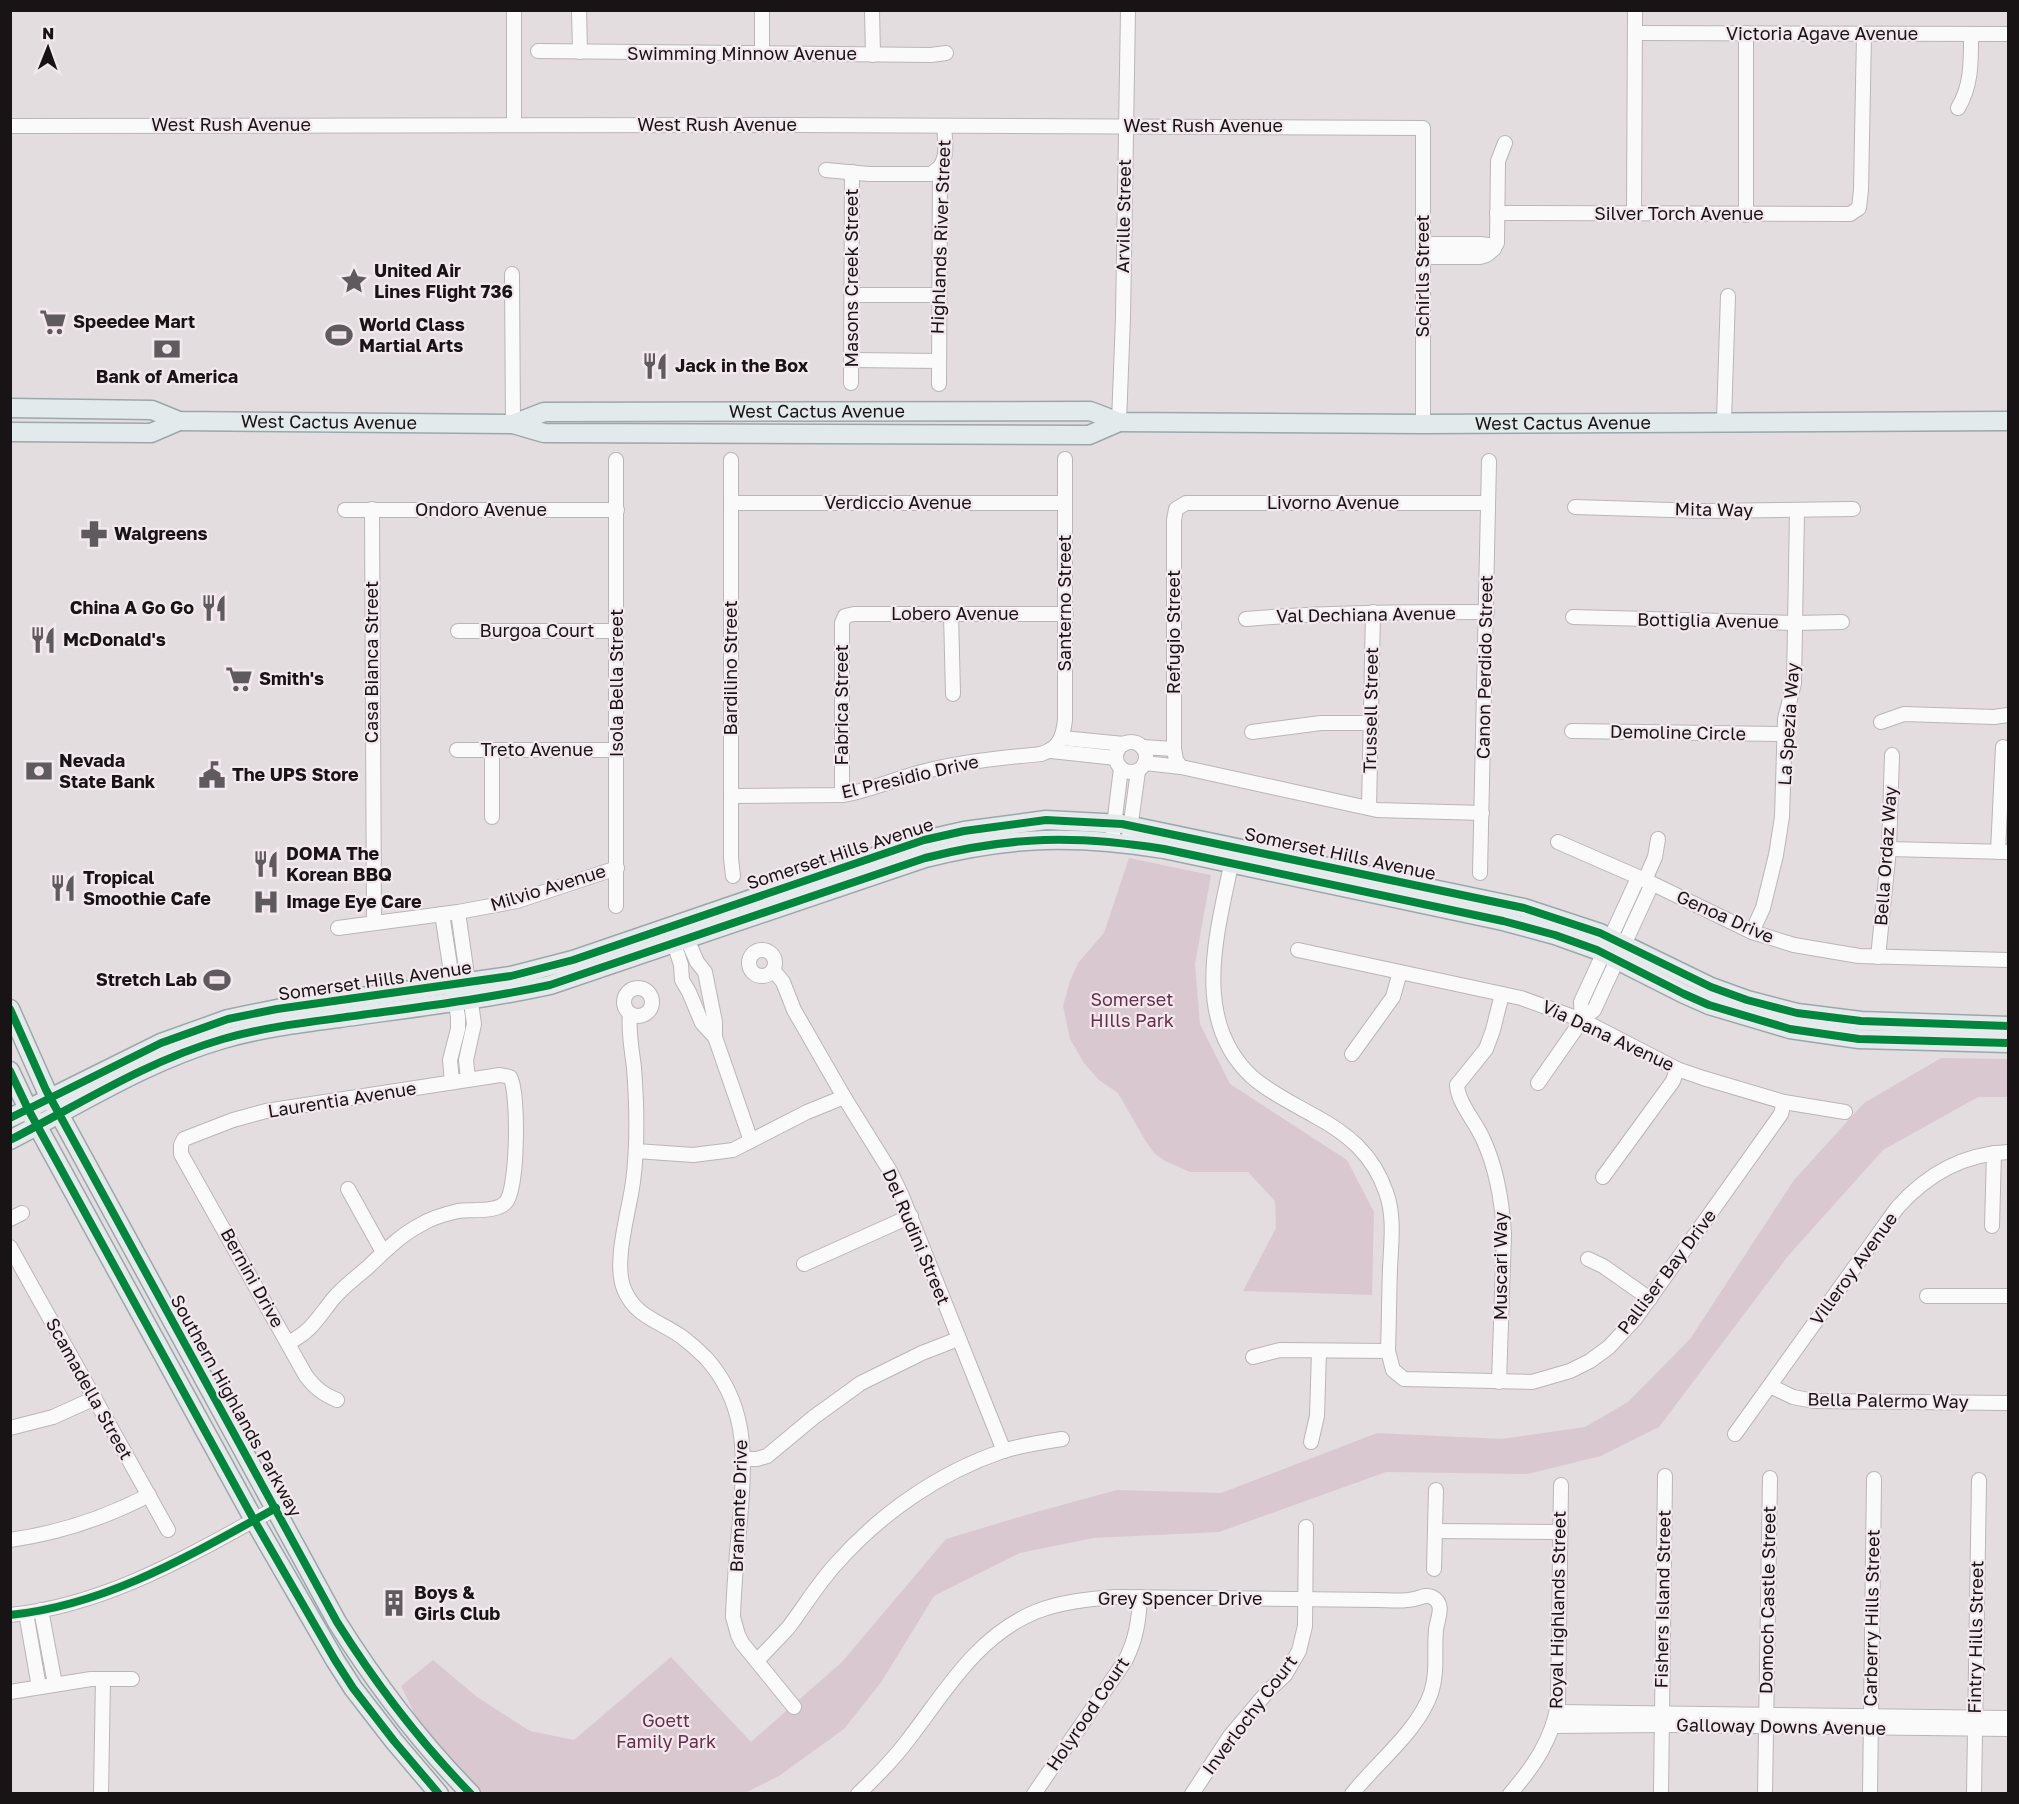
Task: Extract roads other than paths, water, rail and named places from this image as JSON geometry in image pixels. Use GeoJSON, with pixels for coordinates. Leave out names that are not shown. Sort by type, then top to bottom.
{"type":"FeatureCollection","features":[{"type":"Feature","properties":{"kind":"main road","name":"West Cactus Avenue"},"geometry":{"type":"LineString","coordinates":[[10,408],[152,410],[179,421],[513,424],[544,433],[1089,435],[1119,422],[1423,424],[2008,421]]}},
{"type":"Feature","properties":{"kind":"main road","name":"West Cactus Avenue"},"geometry":{"type":"LineString","coordinates":[[10,432],[151,433],[179,421]]}},
{"type":"Feature","properties":{"kind":"main road","name":"Somerset Hills Avenue"},"geometry":{"type":"LineString","coordinates":[[462,992],[511,976],[573,960],[915,843],[998,825],[1046,820],[1123,824],[1233,855]]}},
{"type":"Feature","properties":{"kind":"main road","name":"Somerset Hills Avenue"},"geometry":{"type":"LineString","coordinates":[[10,1118],[178,1036],[228,1019],[289,1016],[462,992],[550,985],[948,852],[1033,839],[1068,838],[1233,855],[1524,908],[1581,926],[1684,994],[1757,1021],[1790,1029],[1859,1039],[2008,1043]]}},
{"type":"Feature","properties":{"kind":"main road","name":"Somerset Hills Avenue"},"geometry":{"type":"LineString","coordinates":[[1613,949],[1747,1000],[1797,1013],[1861,1021],[2008,1026]]}},
{"type":"Feature","properties":{"kind":"main road","name":"Southern Highlands Parkway"},"geometry":{"type":"LineString","coordinates":[[10,1009],[36,1070],[59,1115],[321,1594],[370,1674],[417,1735],[471,1794]]}},
{"type":"Feature","properties":{"kind":"main road","name":"Somerset Hills Avenue"},"geometry":{"type":"LineString","coordinates":[[10,1140],[168,1058],[289,1016]]}},
{"type":"Feature","properties":{"kind":"main road"},"geometry":{"type":"LineString","coordinates":[[10,1071],[28,1109],[254,1520],[353,1688],[405,1755],[439,1794]]}},
{"type":"Feature","properties":{"kind":"street"},"geometry":{"type":"LineString","coordinates":[[514,10],[514,125]]}},
{"type":"Feature","properties":{"kind":"street"},"geometry":{"type":"LineString","coordinates":[[579,10],[580,52]]}},
{"type":"Feature","properties":{"kind":"street"},"geometry":{"type":"LineString","coordinates":[[762,10],[762,54]]}},
{"type":"Feature","properties":{"kind":"street"},"geometry":{"type":"LineString","coordinates":[[872,10],[873,55]]}},
{"type":"Feature","properties":{"kind":"street","name":"Arville Street"},"geometry":{"type":"LineString","coordinates":[[1119,422],[1128,10]]}},
{"type":"Feature","properties":{"kind":"street"},"geometry":{"type":"LineString","coordinates":[[1634,214],[1635,10]]}},
{"type":"Feature","properties":{"kind":"street","name":"Victoria Agave Avenue"},"geometry":{"type":"LineString","coordinates":[[1635,33],[2008,34]]}},
{"type":"Feature","properties":{"kind":"street"},"geometry":{"type":"LineString","coordinates":[[1746,33],[1746,215]]}},
{"type":"Feature","properties":{"kind":"street","name":"Silver Torch Avenue"},"geometry":{"type":"LineString","coordinates":[[1497,213],[1850,214],[1859,208],[1862,190],[1864,34]]}},
{"type":"Feature","properties":{"kind":"street"},"geometry":{"type":"LineString","coordinates":[[1958,108],[1965,96],[1971,69],[1971,34]]}},
{"type":"Feature","properties":{"kind":"street","name":"Swimming Minnow Avenue"},"geometry":{"type":"LineString","coordinates":[[538,51],[873,55],[946,53]]}},
{"type":"Feature","properties":{"kind":"street","name":"West Rush Avenue"},"geometry":{"type":"LineString","coordinates":[[10,126],[1423,128]]}},
{"type":"Feature","properties":{"kind":"street","name":"Highlands River Street"},"geometry":{"type":"LineString","coordinates":[[939,384],[940,167],[944,161],[945,152],[944,126]]}},
{"type":"Feature","properties":{"kind":"street","name":"Schirlls Street"},"geometry":{"type":"LineString","coordinates":[[1423,128],[1423,424]]}},
{"type":"Feature","properties":{"kind":"street"},"geometry":{"type":"LineString","coordinates":[[1423,250],[1480,257],[1494,249],[1497,243],[1498,161],[1505,143]]}},
{"type":"Feature","properties":{"kind":"street"},"geometry":{"type":"LineString","coordinates":[[826,170],[869,174],[931,174],[940,167]]}},
{"type":"Feature","properties":{"kind":"street","name":"Masons Creek Street"},"geometry":{"type":"LineString","coordinates":[[851,383],[852,172]]}},
{"type":"Feature","properties":{"kind":"street"},"geometry":{"type":"LineString","coordinates":[[512,274],[513,424]]}},
{"type":"Feature","properties":{"kind":"street"},"geometry":{"type":"LineString","coordinates":[[852,295],[939,295]]}},
{"type":"Feature","properties":{"kind":"street"},"geometry":{"type":"LineString","coordinates":[[1724,421],[1728,296]]}},
{"type":"Feature","properties":{"kind":"street"},"geometry":{"type":"LineString","coordinates":[[852,360],[939,361]]}},
{"type":"Feature","properties":{"kind":"street","name":"Santerno Street"},"geometry":{"type":"LineString","coordinates":[[1057,745],[1065,720],[1065,459]]}},
{"type":"Feature","properties":{"kind":"street","name":"Isola Bella Street"},"geometry":{"type":"LineString","coordinates":[[616,460],[616,906]]}},
{"type":"Feature","properties":{"kind":"street","name":"Bardilino Street"},"geometry":{"type":"LineString","coordinates":[[731,460],[730,858],[733,876]]}},
{"type":"Feature","properties":{"kind":"street","name":"Canon Perdido Street"},"geometry":{"type":"LineString","coordinates":[[1480,873],[1489,461]]}},
{"type":"Feature","properties":{"kind":"street","name":"Verdiccio Avenue"},"geometry":{"type":"LineString","coordinates":[[731,503],[1065,503]]}},
{"type":"Feature","properties":{"kind":"street","name":"Livorno Avenue"},"geometry":{"type":"LineString","coordinates":[[1179,506],[1193,503],[1488,503]]}},
{"type":"Feature","properties":{"kind":"street","name":"Refugio Street"},"geometry":{"type":"LineString","coordinates":[[1177,759],[1174,520],[1179,506]]}},
{"type":"Feature","properties":{"kind":"street","name":"Mita Way"},"geometry":{"type":"LineString","coordinates":[[1575,507],[1853,510]]}},
{"type":"Feature","properties":{"kind":"street","name":"Casa Bianca Street"},"geometry":{"type":"LineString","coordinates":[[372,509],[374,923]]}},
{"type":"Feature","properties":{"kind":"street","name":"Ondoro Avenue"},"geometry":{"type":"LineString","coordinates":[[345,510],[617,510]]}},
{"type":"Feature","properties":{"kind":"street","name":"La Spezia Way"},"geometry":{"type":"LineString","coordinates":[[1752,932],[1763,908],[1776,855],[1782,817],[1785,719],[1794,683],[1797,511]]}},
{"type":"Feature","properties":{"kind":"street","name":"Trussell Street"},"geometry":{"type":"LineString","coordinates":[[1369,808],[1373,612]]}},
{"type":"Feature","properties":{"kind":"street","name":"Val Dechiana Avenue"},"geometry":{"type":"LineString","coordinates":[[1246,619],[1303,614],[1486,612]]}},
{"type":"Feature","properties":{"kind":"street","name":"Lobero Avenue"},"geometry":{"type":"LineString","coordinates":[[845,616],[854,614],[1066,614]]}},
{"type":"Feature","properties":{"kind":"street"},"geometry":{"type":"LineString","coordinates":[[951,614],[953,694]]}},
{"type":"Feature","properties":{"kind":"street","name":"Fabrica Street"},"geometry":{"type":"LineString","coordinates":[[842,795],[842,623],[845,616]]}},
{"type":"Feature","properties":{"kind":"street","name":"Bottiglia Avenue"},"geometry":{"type":"LineString","coordinates":[[1573,617],[1795,623],[1842,622]]}},
{"type":"Feature","properties":{"kind":"street","name":"Burgoa Court"},"geometry":{"type":"LineString","coordinates":[[458,631],[617,631]]}},
{"type":"Feature","properties":{"kind":"street"},"geometry":{"type":"LineString","coordinates":[[1881,722],[1904,714],[1994,717],[2008,715]]}},
{"type":"Feature","properties":{"kind":"street"},"geometry":{"type":"LineString","coordinates":[[1252,732],[1322,723],[1371,723]]}},
{"type":"Feature","properties":{"kind":"street","name":"Demoline Circle"},"geometry":{"type":"LineString","coordinates":[[1572,731],[1785,734]]}},
{"type":"Feature","properties":{"kind":"street"},"geometry":{"type":"LineString","coordinates":[[1123,824],[1117,751],[1124,744],[1134,742],[1177,759],[1369,808],[1397,812],[1482,813]]}},
{"type":"Feature","properties":{"kind":"street","name":"El Presidio Drive"},"geometry":{"type":"LineString","coordinates":[[731,796],[842,795],[860,792],[918,773],[964,763],[1041,754],[1057,745],[1124,744]]}},
{"type":"Feature","properties":{"kind":"street","name":"El Presidio Drive"},"geometry":{"type":"LineString","coordinates":[[1057,745],[1118,763]]}},
{"type":"Feature","properties":{"kind":"street"},"geometry":{"type":"LineString","coordinates":[[1120,843],[1123,824],[1146,755],[1142,747]]}},
{"type":"Feature","properties":{"kind":"street"},"geometry":{"type":"LineString","coordinates":[[1889,849],[2003,852],[2003,747]]}},
{"type":"Feature","properties":{"kind":"street","name":"Treto Avenue"},"geometry":{"type":"LineString","coordinates":[[457,750],[617,750]]}},
{"type":"Feature","properties":{"kind":"street"},"geometry":{"type":"LineString","coordinates":[[492,750],[492,817]]}},
{"type":"Feature","properties":{"kind":"street","name":"Bella Ordaz Way"},"geometry":{"type":"LineString","coordinates":[[1878,957],[1889,849],[1892,755]]}},
{"type":"Feature","properties":{"kind":"street"},"geometry":{"type":"LineString","coordinates":[[1118,763],[1127,772],[1177,759]]}},
{"type":"Feature","properties":{"kind":"street"},"geometry":{"type":"LineString","coordinates":[[1538,1083],[1582,1020],[1594,1010],[1613,949],[1655,857],[1658,839]]}},
{"type":"Feature","properties":{"kind":"street","name":"Genoa Drive"},"geometry":{"type":"LineString","coordinates":[[1558,842],[1752,932],[1812,949],[1859,956],[2008,960]]}},
{"type":"Feature","properties":{"kind":"street"},"geometry":{"type":"LineString","coordinates":[[1233,855],[1212,964],[1213,995],[1226,1041],[1251,1076],[1280,1096],[1344,1133],[1356,1144],[1376,1168],[1387,1193],[1391,1228],[1388,1351],[1280,1350],[1253,1357]]}},
{"type":"Feature","properties":{"kind":"street","name":"Milvio Avenue"},"geometry":{"type":"LineString","coordinates":[[338,928],[458,912],[517,901],[616,868]]}},
{"type":"Feature","properties":{"kind":"street"},"geometry":{"type":"LineString","coordinates":[[452,1082],[450,1060],[462,992],[458,912]]}},
{"type":"Feature","properties":{"kind":"street"},"geometry":{"type":"LineString","coordinates":[[442,914],[462,992],[474,1024],[466,1060],[468,1079]]}},
{"type":"Feature","properties":{"kind":"street"},"geometry":{"type":"LineString","coordinates":[[675,925],[680,941],[682,980],[702,1023],[715,1037]]}},
{"type":"Feature","properties":{"kind":"street"},"geometry":{"type":"LineString","coordinates":[[680,941],[705,972],[715,1022],[715,1037],[751,1141]]}},
{"type":"Feature","properties":{"kind":"street","name":"Via Dana Avenue"},"geometry":{"type":"LineString","coordinates":[[1298,950],[1502,994],[1549,1007],[1582,1020],[1677,1069],[1743,1091],[1845,1112]]}},
{"type":"Feature","properties":{"kind":"street","name":"Del Rudini Street"},"geometry":{"type":"LineString","coordinates":[[773,970],[783,982],[794,1010],[890,1171],[911,1216],[958,1339],[1005,1451]]}},
{"type":"Feature","properties":{"kind":"street"},"geometry":{"type":"LineString","coordinates":[[1352,1054],[1393,997],[1400,972]]}},
{"type":"Feature","properties":{"kind":"street","name":"Muscari Way"},"geometry":{"type":"LineString","coordinates":[[1499,1382],[1504,1257],[1503,1211],[1499,1184],[1490,1155],[1471,1115],[1457,1095],[1456,1085],[1486,1049],[1502,994]]}},
{"type":"Feature","properties":{"kind":"street","name":"Bramante Drive"},"geometry":{"type":"LineString","coordinates":[[630,1014],[628,1025],[635,1092],[636,1151],[630,1207],[619,1259],[621,1281],[624,1291],[636,1309],[681,1336],[706,1359],[729,1393],[738,1415],[744,1459],[734,1617],[738,1635],[794,1707]]}},
{"type":"Feature","properties":{"kind":"street"},"geometry":{"type":"LineString","coordinates":[[1604,1177],[1673,1081],[1677,1069]]}},
{"type":"Feature","properties":{"kind":"street","name":"Laurentia Avenue"},"geometry":{"type":"LineString","coordinates":[[181,1145],[184,1139],[190,1136],[266,1111],[468,1079],[500,1075],[510,1077],[514,1089],[517,1134],[512,1183],[509,1198],[505,1204],[495,1208],[458,1211],[437,1217],[419,1225],[383,1252]]}},
{"type":"Feature","properties":{"kind":"street"},"geometry":{"type":"LineString","coordinates":[[636,1151],[705,1155],[733,1150],[844,1096]]}},
{"type":"Feature","properties":{"kind":"street","name":"Palliser Bay Drive"},"geometry":{"type":"LineString","coordinates":[[1388,1351],[1397,1375],[1411,1380],[1532,1382],[1570,1371],[1590,1361],[1622,1335],[1650,1299],[1781,1114],[1784,1101]]}},
{"type":"Feature","properties":{"kind":"street","name":"Bernini Drive"},"geometry":{"type":"LineString","coordinates":[[181,1145],[181,1154],[306,1376],[324,1395],[337,1400]]}},
{"type":"Feature","properties":{"kind":"street"},"geometry":{"type":"LineString","coordinates":[[1992,1226],[2001,1153]]}},
{"type":"Feature","properties":{"kind":"street","name":"Villeroy Avenue"},"geometry":{"type":"LineString","coordinates":[[1735,1434],[1909,1194],[1945,1168],[1976,1156],[2001,1153]]}},
{"type":"Feature","properties":{"kind":"street"},"geometry":{"type":"LineString","coordinates":[[288,1343],[303,1336],[314,1326],[334,1298],[383,1252],[348,1190]]}},
{"type":"Feature","properties":{"kind":"street"},"geometry":{"type":"LineString","coordinates":[[804,1264],[911,1216]]}},
{"type":"Feature","properties":{"kind":"street","name":"Scamadella Street"},"geometry":{"type":"LineString","coordinates":[[10,1247],[168,1530]]}},
{"type":"Feature","properties":{"kind":"street"},"geometry":{"type":"LineString","coordinates":[[1588,1259],[1603,1266],[1650,1299]]}},
{"type":"Feature","properties":{"kind":"street"},"geometry":{"type":"LineString","coordinates":[[1928,1296],[2008,1296]]}},
{"type":"Feature","properties":{"kind":"street"},"geometry":{"type":"LineString","coordinates":[[744,1459],[767,1456],[814,1417],[861,1383],[922,1353],[958,1339]]}},
{"type":"Feature","properties":{"kind":"street"},"geometry":{"type":"LineString","coordinates":[[1311,1442],[1317,1416],[1319,1351]]}},
{"type":"Feature","properties":{"kind":"street","name":"Bella Palermo Way"},"geometry":{"type":"LineString","coordinates":[[1770,1386],[1793,1397],[1814,1401],[2008,1403]]}},
{"type":"Feature","properties":{"kind":"street"},"geometry":{"type":"LineString","coordinates":[[10,1428],[53,1417],[95,1398]]}},
{"type":"Feature","properties":{"kind":"street"},"geometry":{"type":"LineString","coordinates":[[757,1662],[788,1627],[832,1568],[883,1517],[942,1479],[1005,1451],[1062,1439]]}},
{"type":"Feature","properties":{"kind":"street","name":"Fishers Island Street"},"geometry":{"type":"LineString","coordinates":[[1661,1794],[1665,1476]]}},
{"type":"Feature","properties":{"kind":"street","name":"Domoch Castle Street"},"geometry":{"type":"LineString","coordinates":[[1765,1794],[1770,1479]]}},
{"type":"Feature","properties":{"kind":"street","name":"Carberry Hills Street"},"geometry":{"type":"LineString","coordinates":[[1870,1794],[1874,1479]]}},
{"type":"Feature","properties":{"kind":"street","name":"Fintry Hills Street"},"geometry":{"type":"LineString","coordinates":[[1974,1794],[1979,1480]]}},
{"type":"Feature","properties":{"kind":"street","name":"Royal Highlands Street"},"geometry":{"type":"LineString","coordinates":[[1510,1794],[1538,1759],[1554,1726],[1557,1712],[1561,1485]]}},
{"type":"Feature","properties":{"kind":"street"},"geometry":{"type":"LineString","coordinates":[[1434,1569],[1436,1490]]}},
{"type":"Feature","properties":{"kind":"street"},"geometry":{"type":"LineString","coordinates":[[10,1540],[82,1524],[149,1495]]}},
{"type":"Feature","properties":{"kind":"street"},"geometry":{"type":"LineString","coordinates":[[10,1615],[42,1611],[78,1602],[152,1574],[276,1508]]}},
{"type":"Feature","properties":{"kind":"street","name":"Inverlochy Court"},"geometry":{"type":"LineString","coordinates":[[1192,1794],[1230,1736],[1294,1662],[1304,1633],[1306,1527]]}},
{"type":"Feature","properties":{"kind":"street"},"geometry":{"type":"LineString","coordinates":[[1435,1532],[1560,1532]]}},
{"type":"Feature","properties":{"kind":"street","name":"Grey Spencer Drive"},"geometry":{"type":"LineString","coordinates":[[858,1794],[908,1741],[953,1678],[969,1660],[999,1632],[1034,1612],[1097,1598],[1409,1600],[1427,1596],[1437,1601],[1441,1612],[1436,1629],[1436,1666],[1431,1693],[1415,1722],[1352,1794]]}},
{"type":"Feature","properties":{"kind":"street","name":"Holyrood Court"},"geometry":{"type":"LineString","coordinates":[[1034,1794],[1131,1649],[1138,1627],[1140,1597]]}},
{"type":"Feature","properties":{"kind":"street"},"geometry":{"type":"LineString","coordinates":[[42,1611],[55,1684]]}},
{"type":"Feature","properties":{"kind":"street"},"geometry":{"type":"LineString","coordinates":[[27,1613],[39,1687]]}},
{"type":"Feature","properties":{"kind":"street"},"geometry":{"type":"LineString","coordinates":[[101,1794],[103,1679]]}},
{"type":"Feature","properties":{"kind":"street"},"geometry":{"type":"LineString","coordinates":[[10,1692],[55,1684],[103,1679],[132,1679]]}},
{"type":"Feature","properties":{"kind":"street","name":"Galloway Downs Avenue"},"geometry":{"type":"LineString","coordinates":[[1557,1712],[1662,1720]]}},
{"type":"Feature","properties":{"kind":"street","name":"Galloway Downs Avenue"},"geometry":{"type":"LineString","coordinates":[[1554,1726],[1662,1720],[1975,1723],[2008,1718]]}},
{"type":"Feature","properties":{"kind":"street","name":"Galloway Downs Avenue"},"geometry":{"type":"LineString","coordinates":[[1975,1723],[2008,1729]]}},
{"type":"Feature","properties":{"kind":"place","name":"United Air Lines Flight 736"},"geometry":{"type":"Point","coordinates":[354,281]}},
{"type":"Feature","properties":{"kind":"place","name":"Speedee Mart"},"geometry":{"type":"Point","coordinates":[53,322]}},
{"type":"Feature","properties":{"kind":"place","name":"World Class Martial Arts"},"geometry":{"type":"Point","coordinates":[339,335]}},
{"type":"Feature","properties":{"kind":"place","name":"Bank of America"},"geometry":{"type":"Point","coordinates":[167,349]}},
{"type":"Feature","properties":{"kind":"place","name":"Jack in the Box"},"geometry":{"type":"Point","coordinates":[655,366]}},
{"type":"Feature","properties":{"kind":"place","name":"Walgreens"},"geometry":{"type":"Point","coordinates":[94,534]}},
{"type":"Feature","properties":{"kind":"place","name":"China A Go Go"},"geometry":{"type":"Point","coordinates":[214,608]}},
{"type":"Feature","properties":{"kind":"place","name":"McDonald's"},"geometry":{"type":"Point","coordinates":[43,640]}},
{"type":"Feature","properties":{"kind":"place","name":"Smith's"},"geometry":{"type":"Point","coordinates":[239,679]}},
{"type":"Feature","properties":{"kind":"place","name":"Nevada State Bank"},"geometry":{"type":"Point","coordinates":[39,771]}},
{"type":"Feature","properties":{"kind":"place","name":"The UPS Store"},"geometry":{"type":"Point","coordinates":[212,775]}},
{"type":"Feature","properties":{"kind":"place","name":"DOMA The Korean BBQ"},"geometry":{"type":"Point","coordinates":[266,864]}},
{"type":"Feature","properties":{"kind":"place","name":"Tropical Smoothie Cafe"},"geometry":{"type":"Point","coordinates":[63,888]}},
{"type":"Feature","properties":{"kind":"place","name":"Image Eye Care"},"geometry":{"type":"Point","coordinates":[266,902]}},
{"type":"Feature","properties":{"kind":"place","name":"Stretch Lab"},"geometry":{"type":"Point","coordinates":[217,980]}},
{"type":"Feature","properties":{"kind":"place","name":"Boys & Girls Club"},"geometry":{"type":"Point","coordinates":[394,1603]}},
{"type":"Feature","properties":{"kind":"park label","name":"Somerset HIlls Park"},"geometry":{"type":"Point","coordinates":[1132,1010]}},
{"type":"Feature","properties":{"kind":"park label","name":"Goett Family Park"},"geometry":{"type":"Point","coordinates":[666,1731]}}]}
